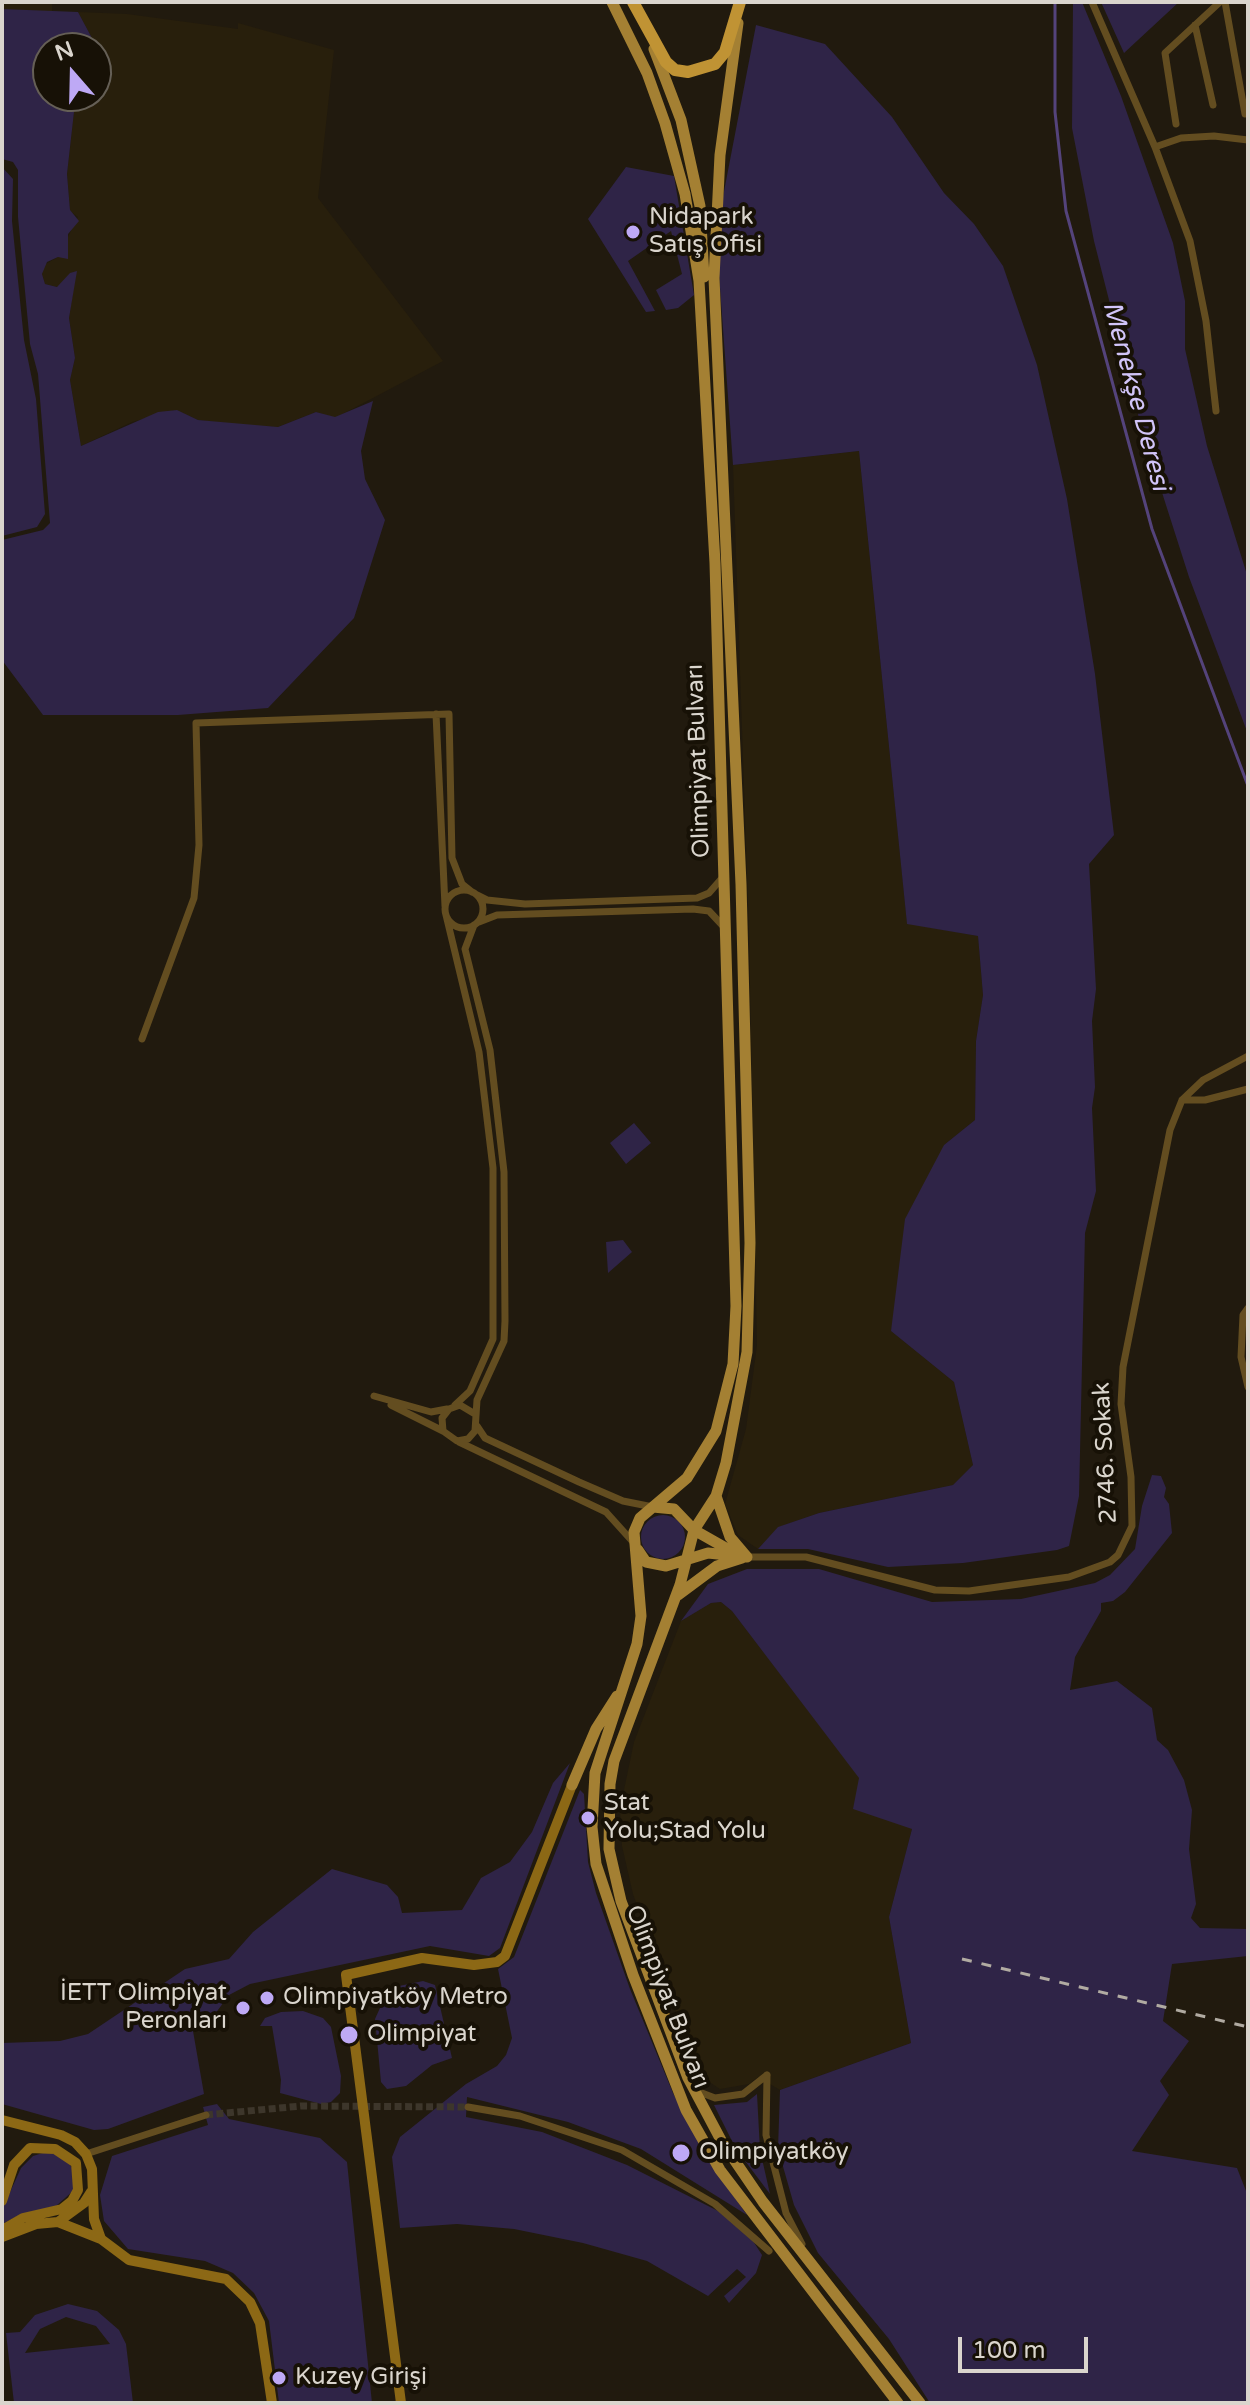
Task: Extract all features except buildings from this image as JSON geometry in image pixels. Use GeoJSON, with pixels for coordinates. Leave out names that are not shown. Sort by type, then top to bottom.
{"type":"FeatureCollection","features":[{"type":"Feature","properties":{"kind":"highway"},"geometry":{"type":"LineString","coordinates":[[633,2],[650,37],[675,70],[703,70],[715,64],[725,52],[740,2]]}},
{"type":"Feature","properties":{"kind":"main road","name":"Olimpiyat Bulvarı"},"geometry":{"type":"LineString","coordinates":[[612,2],[647,73],[668,134],[685,194],[700,294],[715,563],[735,1228],[733,1364],[727,1398],[704,1455],[687,1478],[653,1507]]}},
{"type":"Feature","properties":{"kind":"main road","name":"Olimpiyat Bulvarı"},"geometry":{"type":"LineString","coordinates":[[694,1530],[716,1496],[736,1422],[747,1352],[750,1243],[737,749],[714,278],[720,155],[740,2]]}},
{"type":"Feature","properties":{"kind":"main road"},"geometry":{"type":"LineString","coordinates":[[650,37],[681,120],[700,206],[705,257],[700,294]]}},
{"type":"Feature","properties":{"kind":"main road"},"geometry":{"type":"LineString","coordinates":[[716,1496],[730,1537],[747,1557]]}},
{"type":"Feature","properties":{"kind":"main road"},"geometry":{"type":"LineString","coordinates":[[653,1507],[674,1509],[694,1530],[747,1557],[719,1552],[687,1559],[676,1565],[655,1565],[646,1562],[636,1547],[636,1525],[653,1507]]}},
{"type":"Feature","properties":{"kind":"main road"},"geometry":{"type":"LineString","coordinates":[[687,1559],[694,1530]]}},
{"type":"Feature","properties":{"kind":"main road","name":"Olimpiyat Bulvarı"},"geometry":{"type":"LineString","coordinates":[[636,1547],[641,1616],[626,1681],[595,1773],[592,1827],[596,1864],[633,1975],[686,2110],[720,2170],[898,2403]]}},
{"type":"Feature","properties":{"kind":"main road"},"geometry":{"type":"LineString","coordinates":[[675,1597],[717,1566],[747,1557]]}},
{"type":"Feature","properties":{"kind":"main road","name":"Olimpiyat Bulvarı"},"geometry":{"type":"LineString","coordinates":[[687,1559],[623,1732],[610,1784],[609,1849],[621,1901],[694,2090],[722,2142],[920,2403]]}},
{"type":"Feature","properties":{"kind":"main road"},"geometry":{"type":"LineString","coordinates":[[572,1785],[596,1729],[626,1681]]}},
{"type":"Feature","properties":{"kind":"main road"},"geometry":{"type":"LineString","coordinates":[[572,1785],[623,1732]]}},
{"type":"Feature","properties":{"kind":"main road"},"geometry":{"type":"LineString","coordinates":[[572,1785],[580,1780],[594,1787]]}},
{"type":"Feature","properties":{"kind":"street"},"geometry":{"type":"LineString","coordinates":[[1092,2],[1155,147],[1197,269],[1216,411]]}},
{"type":"Feature","properties":{"kind":"street"},"geometry":{"type":"LineString","coordinates":[[1176,124],[1165,53],[1222,2],[1245,114]]}},
{"type":"Feature","properties":{"kind":"street"},"geometry":{"type":"LineString","coordinates":[[1195,25],[1213,105]]}},
{"type":"Feature","properties":{"kind":"street"},"geometry":{"type":"LineString","coordinates":[[1155,147],[1181,138],[1214,136],[1248,140]]}},
{"type":"Feature","properties":{"kind":"street"},"geometry":{"type":"LineString","coordinates":[[436,714],[445,911],[479,1052],[493,1168],[493,1339],[470,1391],[442,1418],[443,1431]]}},
{"type":"Feature","properties":{"kind":"street"},"geometry":{"type":"LineString","coordinates":[[142,1039],[194,898],[199,845],[196,723],[449,714],[452,858],[462,884],[483,905],[465,949],[490,1050],[504,1172],[504,1341],[475,1414],[477,1426],[485,1438],[579,1482],[623,1501],[653,1507]]}},
{"type":"Feature","properties":{"kind":"street"},"geometry":{"type":"LineString","coordinates":[[445,911],[455,892],[474,894],[496,902],[525,904],[697,898],[709,893],[724,875]]}},
{"type":"Feature","properties":{"kind":"street"},"geometry":{"type":"LineString","coordinates":[[445,911],[458,927],[477,924],[497,915],[693,909],[709,911],[721,920],[726,931]]}},
{"type":"Feature","properties":{"kind":"street"},"geometry":{"type":"LineString","coordinates":[[1182,1100],[1203,1080],[1248,1056]]}},
{"type":"Feature","properties":{"kind":"street"},"geometry":{"type":"LineString","coordinates":[[1182,1100],[1205,1100],[1248,1089]]}},
{"type":"Feature","properties":{"kind":"street","name":"2746. Sokak"},"geometry":{"type":"LineString","coordinates":[[747,1557],[806,1557],[935,1590],[969,1591],[1069,1577],[1097,1568],[1118,1555],[1132,1526],[1131,1477],[1121,1404],[1123,1367],[1170,1130],[1182,1100]]}},
{"type":"Feature","properties":{"kind":"street"},"geometry":{"type":"LineString","coordinates":[[1248,1308],[1243,1315],[1241,1357],[1248,1387]]}},
{"type":"Feature","properties":{"kind":"street"},"geometry":{"type":"LineString","coordinates":[[475,1414],[466,1407],[431,1412],[374,1396],[457,1441],[606,1512],[636,1547]]}},
{"type":"Feature","properties":{"kind":"street"},"geometry":{"type":"LineString","coordinates":[[457,1441],[468,1439],[477,1426]]}},
{"type":"Feature","properties":{"kind":"street"},"geometry":{"type":"LineString","coordinates":[[401,2403],[346,1975],[422,1958],[488,1965],[505,1956],[572,1785]]}},
{"type":"Feature","properties":{"kind":"street"},"geometry":{"type":"LineString","coordinates":[[694,2090],[715,2098],[743,2094],[767,2075],[766,2135],[774,2173],[786,2213],[812,2264]]}},
{"type":"Feature","properties":{"kind":"street"},"geometry":{"type":"LineString","coordinates":[[468,2107],[520,2116],[622,2150],[715,2204],[769,2251]]}},
{"type":"Feature","properties":{"kind":"street"},"geometry":{"type":"LineString","coordinates":[[86,2154],[206,2115]]}},
{"type":"Feature","properties":{"kind":"street"},"geometry":{"type":"LineString","coordinates":[[2,2120],[61,2135],[86,2154],[92,2169],[94,2219],[101,2239]]}},
{"type":"Feature","properties":{"kind":"street"},"geometry":{"type":"LineString","coordinates":[[30,2148],[31,2128]]}},
{"type":"Feature","properties":{"kind":"street"},"geometry":{"type":"LineString","coordinates":[[2,2201],[14,2165],[30,2148],[44,2146],[67,2154],[76,2163],[78,2190],[62,2209],[23,2218],[2,2230]]}},
{"type":"Feature","properties":{"kind":"street"},"geometry":{"type":"LineString","coordinates":[[58,2222],[84,2203],[91,2192]]}},
{"type":"Feature","properties":{"kind":"street"},"geometry":{"type":"LineString","coordinates":[[2,2237],[36,2224],[58,2222],[101,2239],[129,2260],[226,2279],[250,2302],[260,2323],[272,2403]]}},
{"type":"Feature","properties":{"kind":"shaded area"},"geometry":{"type":"Polygon","coordinates":[[[2,2],[52,2],[52,12],[2,9],[2,2]]]}},
{"type":"Feature","properties":{"kind":"shaded area"},"geometry":{"type":"Polygon","coordinates":[[[1073,2],[1082,2],[1121,96],[1173,243],[1185,301],[1185,349],[1207,446],[1248,578],[1248,734],[1189,577],[1142,430],[1094,241],[1072,128],[1073,2]]]}},
{"type":"Feature","properties":{"kind":"shaded area"},"geometry":{"type":"Polygon","coordinates":[[[1101,2],[1179,2],[1124,53],[1101,2]]]}},
{"type":"Feature","properties":{"kind":"shaded area"},"geometry":{"type":"Polygon","coordinates":[[[2,9],[78,12],[89,32],[32,32],[32,112],[74,112],[67,174],[70,210],[79,221],[68,234],[68,259],[58,257],[47,262],[42,274],[45,284],[57,287],[70,273],[77,271],[69,318],[75,358],[70,380],[81,446],[158,412],[177,410],[198,420],[278,427],[316,412],[335,417],[373,401],[361,451],[365,479],[385,520],[354,618],[268,708],[178,715],[43,715],[2,660],[2,540],[43,530],[50,523],[38,374],[30,344],[18,217],[18,170],[13,162],[2,159],[2,9]]]}},
{"type":"Feature","properties":{"kind":"shaded area"},"geometry":{"type":"Polygon","coordinates":[[[78,12],[127,14],[238,29],[238,23],[334,50],[318,198],[443,361],[335,418],[316,412],[278,427],[251,426],[198,420],[176,410],[132,422],[81,446],[70,380],[75,358],[69,318],[76,272],[57,287],[45,284],[42,274],[44,265],[58,257],[78,217],[70,211],[67,174],[74,112],[112,112],[112,32],[89,32],[78,12]]]}},
{"type":"Feature","properties":{"kind":"shaded area"},"geometry":{"type":"Polygon","coordinates":[[[756,25],[825,44],[892,117],[944,193],[974,224],[1003,266],[1037,365],[1067,499],[1095,674],[1114,835],[1089,864],[1096,989],[1092,1021],[1095,1087],[1092,1108],[1096,1191],[1085,1233],[1079,1496],[1069,1546],[1057,1550],[963,1563],[888,1567],[808,1549],[758,1549],[778,1527],[819,1513],[953,1485],[973,1465],[954,1382],[891,1331],[905,1219],[944,1145],[975,1120],[976,1041],[983,995],[978,936],[907,924],[859,451],[733,465],[716,233],[756,25]]]}},
{"type":"Feature","properties":{"kind":"shaded area"},"geometry":{"type":"Polygon","coordinates":[[[2,167],[13,179],[12,221],[24,340],[36,399],[45,514],[37,527],[2,536],[2,167]]]}},
{"type":"Feature","properties":{"kind":"shaded area"},"geometry":{"type":"Polygon","coordinates":[[[626,167],[674,176],[694,295],[678,308],[666,310],[656,290],[682,274],[671,231],[628,261],[655,311],[646,312],[588,219],[626,167]]]}},
{"type":"Feature","properties":{"kind":"shaded area"},"geometry":{"type":"Polygon","coordinates":[[[859,451],[907,923],[978,936],[983,995],[976,1041],[975,1120],[944,1145],[891,1331],[954,1382],[973,1465],[953,1485],[819,1513],[779,1527],[758,1549],[738,1535],[725,1504],[746,1429],[757,1345],[749,933],[733,465],[859,451]]]}},
{"type":"Feature","properties":{"kind":"shaded area"},"geometry":{"type":"Polygon","coordinates":[[[634,1123],[651,1143],[626,1164],[610,1143],[634,1123]]]}},
{"type":"Feature","properties":{"kind":"shaded area"},"geometry":{"type":"Polygon","coordinates":[[[623,1240],[632,1252],[608,1273],[606,1242],[623,1240]]]}},
{"type":"Feature","properties":{"kind":"shaded area"},"geometry":{"type":"Polygon","coordinates":[[[1152,1475],[1161,1476],[1166,1488],[1164,1497],[1169,1504],[1172,1533],[1125,1592],[1113,1601],[1101,1603],[1101,1611],[1075,1657],[1070,1690],[1117,1681],[1152,1708],[1157,1740],[1168,1750],[1184,1780],[1192,1810],[1189,1849],[1196,1904],[1191,1918],[1200,1928],[1248,1929],[1248,1956],[1172,1964],[1163,2021],[1189,2041],[1160,2081],[1169,2095],[1132,2151],[1237,2168],[1248,2196],[1248,2403],[930,2403],[889,2339],[818,2253],[794,2205],[778,2149],[780,2090],[911,2043],[889,1917],[912,1829],[853,1809],[859,1778],[732,1611],[721,1602],[711,1603],[681,1621],[708,1584],[747,1569],[819,1569],[932,1602],[1021,1599],[1095,1583],[1110,1575],[1135,1549],[1142,1506],[1152,1475]]]}},
{"type":"Feature","properties":{"kind":"shaded area"},"geometry":{"type":"Polygon","coordinates":[[[663,1515],[679,1521],[685,1537],[679,1553],[663,1559],[647,1553],[641,1537],[647,1521],[663,1515]]]}},
{"type":"Feature","properties":{"kind":"shaded area"},"geometry":{"type":"Polygon","coordinates":[[[721,1602],[732,1611],[860,1778],[912,1829],[889,1917],[911,2043],[780,2090],[758,2077],[749,2084],[720,2089],[699,2075],[633,1894],[622,1846],[620,1809],[634,1742],[681,1621],[711,1603],[721,1602]]]}},
{"type":"Feature","properties":{"kind":"shaded area"},"geometry":{"type":"Polygon","coordinates":[[[570,1763],[500,1948],[489,1956],[430,1946],[250,1984],[229,1995],[204,2029],[193,2031],[204,2094],[108,2129],[94,2130],[2,2104],[2,2043],[60,2041],[88,2034],[185,1969],[229,1959],[253,1932],[332,1869],[387,1885],[398,1897],[402,1913],[462,1910],[481,1878],[510,1862],[532,1832],[553,1783],[570,1763]]]}},
{"type":"Feature","properties":{"kind":"shaded area"},"geometry":{"type":"Polygon","coordinates":[[[580,1790],[584,1794],[588,1862],[630,1989],[673,2093],[708,2160],[747,2215],[641,2149],[568,2122],[467,2097],[466,2117],[542,2132],[627,2165],[720,2212],[753,2241],[762,2255],[756,2273],[729,2303],[724,2296],[746,2277],[737,2269],[708,2296],[647,2261],[583,2243],[514,2229],[457,2224],[400,2228],[392,2157],[400,2137],[466,2084],[497,2066],[506,2055],[512,2038],[498,1969],[514,1957],[580,1790]]]}},
{"type":"Feature","properties":{"kind":"shaded area"},"geometry":{"type":"Polygon","coordinates":[[[423,1981],[435,1985],[452,2058],[432,2065],[406,2086],[387,2089],[381,2082],[375,2019],[384,1999],[399,1986],[423,1981]]]}},
{"type":"Feature","properties":{"kind":"shaded area"},"geometry":{"type":"Polygon","coordinates":[[[303,2011],[323,2018],[331,2027],[341,2076],[340,2093],[331,2102],[321,2104],[280,2093],[281,2080],[272,2026],[260,2026],[265,2018],[281,2012],[303,2011]]]}},
{"type":"Feature","properties":{"kind":"shaded area"},"geometry":{"type":"Polygon","coordinates":[[[757,2094],[760,2150],[770,2194],[736,2149],[714,2105],[747,2102],[757,2094]]]}},
{"type":"Feature","properties":{"kind":"shaded area"},"geometry":{"type":"Polygon","coordinates":[[[217,2104],[229,2119],[320,2138],[347,2162],[372,2403],[279,2403],[269,2321],[254,2293],[233,2273],[205,2261],[128,2249],[104,2221],[100,2195],[112,2156],[208,2125],[203,2107],[217,2104]]]}},
{"type":"Feature","properties":{"kind":"shaded area"},"geometry":{"type":"Polygon","coordinates":[[[49,2151],[68,2162],[73,2169],[73,2191],[56,2206],[22,2214],[2,2224],[2,2210],[21,2168],[33,2156],[49,2151]]]}},
{"type":"Feature","properties":{"kind":"shaded area"},"geometry":{"type":"Polygon","coordinates":[[[68,2304],[97,2311],[119,2330],[126,2344],[133,2403],[14,2403],[6,2333],[20,2332],[35,2315],[68,2304]],[[66,2317],[40,2329],[25,2353],[110,2344],[96,2326],[66,2317]]]}},
{"type":"Feature","properties":{"kind":"waterway","name":"Menekşe Deresi"},"geometry":{"type":"LineString","coordinates":[[1055,2],[1055,112],[1066,211],[1152,529],[1248,786]]}},
{"type":"Feature","properties":{"kind":"tunnel"},"geometry":{"type":"LineString","coordinates":[[206,2115],[301,2106],[468,2107]]}},
{"type":"Feature","properties":{"kind":"railway"},"geometry":{"type":"LineString","coordinates":[[962,1959],[1248,2027]]}},
{"type":"Feature","properties":{"kind":"place","name":"Nidapark Satış Ofisi"},"geometry":{"type":"Point","coordinates":[633,232]}},
{"type":"Feature","properties":{"kind":"place","name":"Stat Yolu;Stad Yolu"},"geometry":{"type":"Point","coordinates":[588,1818]}},
{"type":"Feature","properties":{"kind":"place","name":"Olimpiyatköy Metro"},"geometry":{"type":"Point","coordinates":[267,1998]}},
{"type":"Feature","properties":{"kind":"place","name":"İETT Olimpiyat Peronları"},"geometry":{"type":"Point","coordinates":[243,2008]}},
{"type":"Feature","properties":{"kind":"place","name":"Olimpiyat"},"geometry":{"type":"Point","coordinates":[349,2035]}},
{"type":"Feature","properties":{"kind":"place","name":"Olimpiyatköy"},"geometry":{"type":"Point","coordinates":[681,2153]}},
{"type":"Feature","properties":{"kind":"place","name":"Kuzey Girişi"},"geometry":{"type":"Point","coordinates":[279,2378]}}]}
